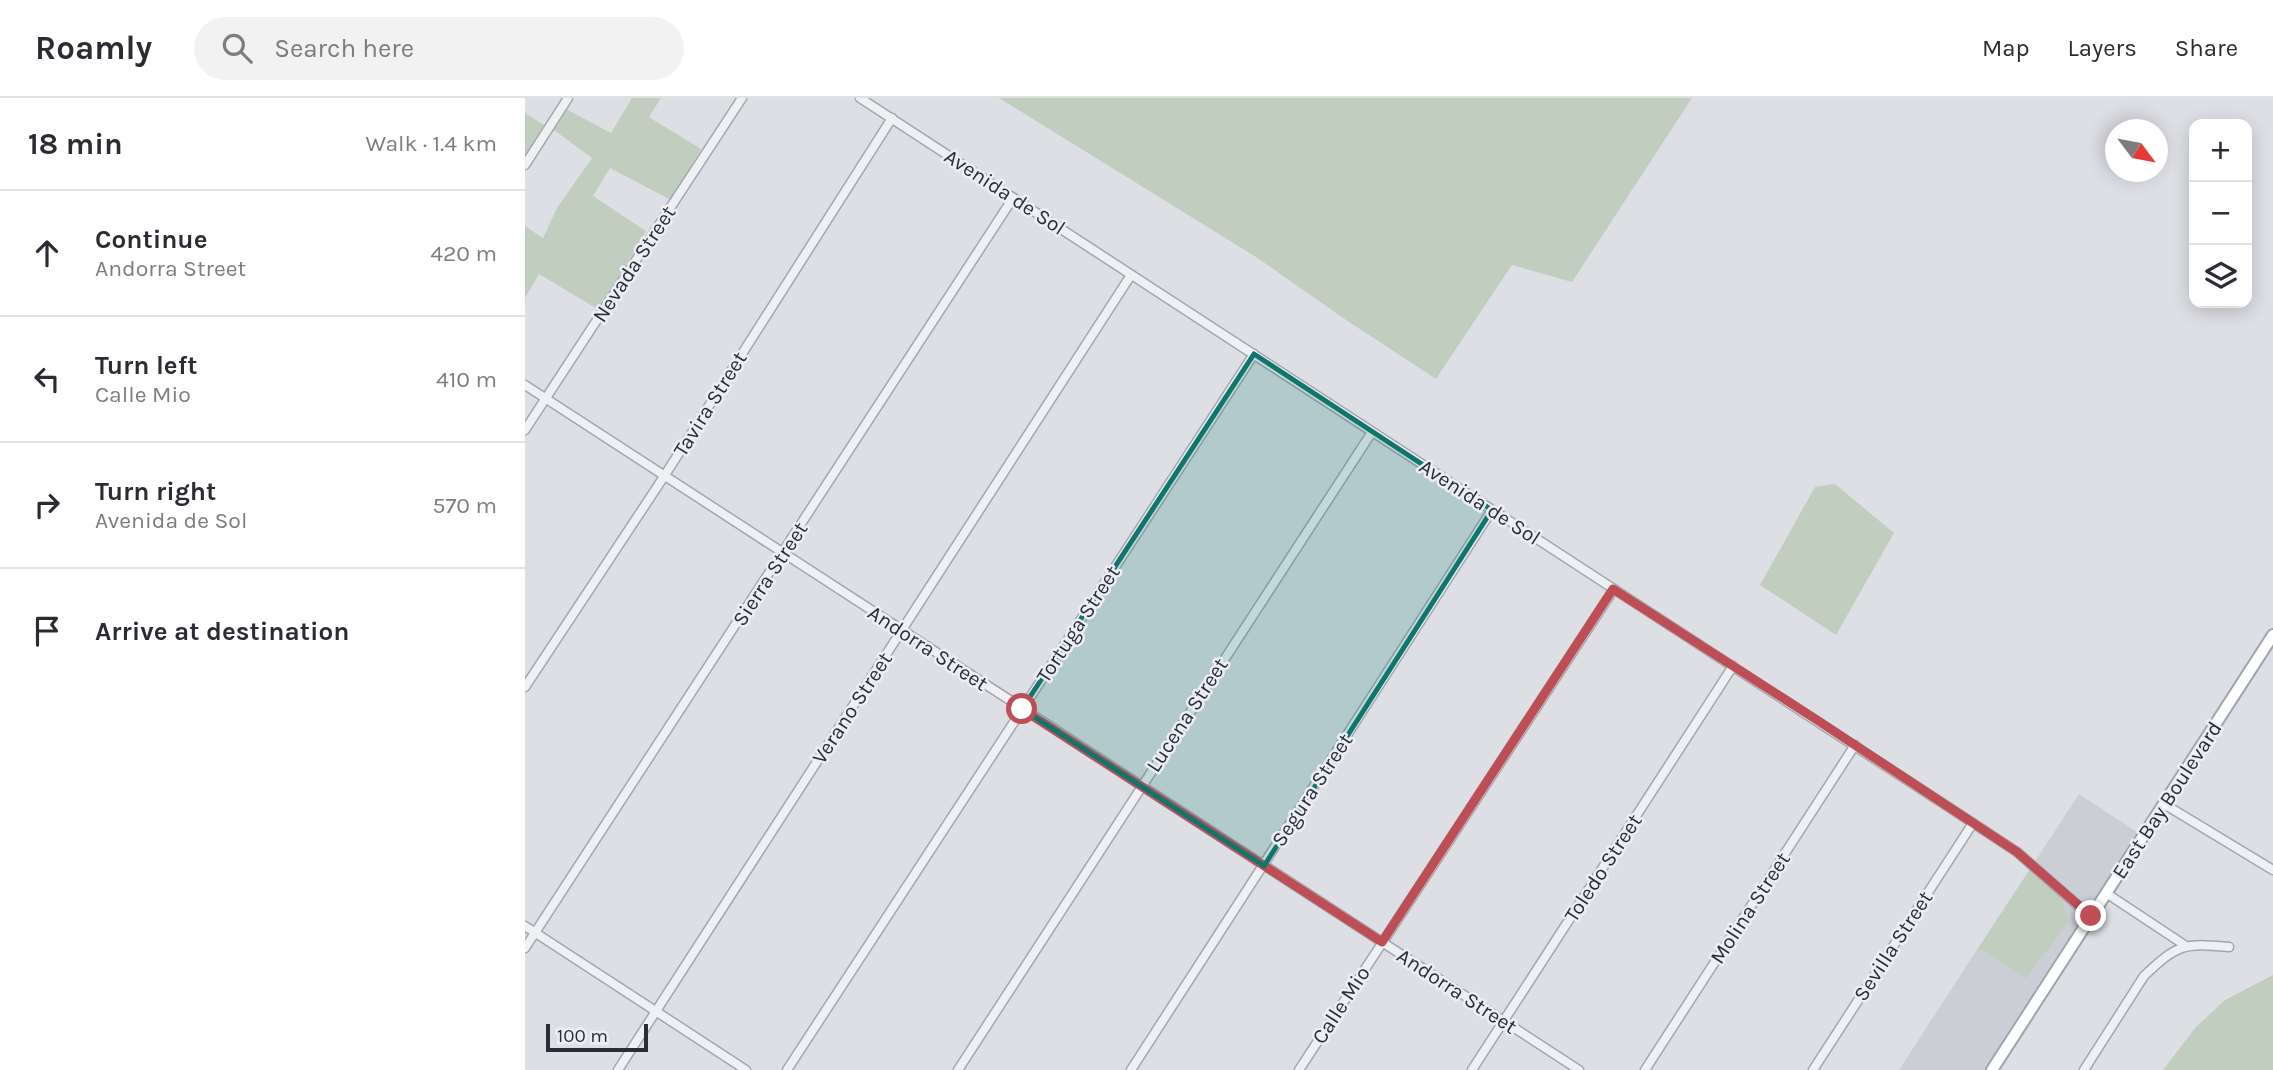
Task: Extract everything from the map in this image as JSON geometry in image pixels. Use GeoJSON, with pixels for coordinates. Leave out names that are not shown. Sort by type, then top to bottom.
{"type":"FeatureCollection","features":[{"type":"Feature","properties":{"kind":"main road","name":"East Bay Boulevard"},"geometry":{"type":"LineString","coordinates":[[1992,1070],[2273,635]]}},
{"type":"Feature","properties":{"kind":"street"},"geometry":{"type":"LineString","coordinates":[[525,165],[568,98]]}},
{"type":"Feature","properties":{"kind":"street","name":"Nevada Street"},"geometry":{"type":"LineString","coordinates":[[525,430],[743,98]]}},
{"type":"Feature","properties":{"kind":"street","name":"Avenida de Sol"},"geometry":{"type":"LineString","coordinates":[[860,98],[1973,822],[2017,852],[2091,916]]}},
{"type":"Feature","properties":{"kind":"street","name":"Tavira Street"},"geometry":{"type":"LineString","coordinates":[[525,687],[665,475],[892,118]]}},
{"type":"Feature","properties":{"kind":"street","name":"Sierra Street"},"geometry":{"type":"LineString","coordinates":[[525,948],[1013,198]]}},
{"type":"Feature","properties":{"kind":"street","name":"Verano Street"},"geometry":{"type":"LineString","coordinates":[[618,1070],[1131,275]]}},
{"type":"Feature","properties":{"kind":"street","name":"Tortuga Street"},"geometry":{"type":"LineString","coordinates":[[787,1070],[1254,354]]}},
{"type":"Feature","properties":{"kind":"street","name":"Andorra Street"},"geometry":{"type":"LineString","coordinates":[[525,385],[1579,1070]]}},
{"type":"Feature","properties":{"kind":"street","name":"Lucena Street"},"geometry":{"type":"LineString","coordinates":[[958,1070],[1372,432]]}},
{"type":"Feature","properties":{"kind":"street","name":"Segura Street"},"geometry":{"type":"LineString","coordinates":[[1131,1070],[1492,510]]}},
{"type":"Feature","properties":{"kind":"street","name":"Calle Mio"},"geometry":{"type":"LineString","coordinates":[[1299,1070],[1613,589]]}},
{"type":"Feature","properties":{"kind":"street","name":"Toledo Street"},"geometry":{"type":"LineString","coordinates":[[1472,1070],[1733,666]]}},
{"type":"Feature","properties":{"kind":"street","name":"Molina Street"},"geometry":{"type":"LineString","coordinates":[[1646,1070],[1855,746]]}},
{"type":"Feature","properties":{"kind":"street"},"geometry":{"type":"LineString","coordinates":[[2164,804],[2273,870]]}},
{"type":"Feature","properties":{"kind":"street","name":"Sevilla Street"},"geometry":{"type":"LineString","coordinates":[[1813,1070],[1973,822]]}},
{"type":"Feature","properties":{"kind":"street"},"geometry":{"type":"LineString","coordinates":[[2106,893],[2186,946]]}},
{"type":"Feature","properties":{"kind":"street"},"geometry":{"type":"LineString","coordinates":[[525,926],[746,1070]]}},
{"type":"Feature","properties":{"kind":"street"},"geometry":{"type":"LineString","coordinates":[[2084,1070],[2144,976],[2173,951],[2186,946],[2229,947]]}},
{"type":"Feature","properties":{"kind":"highlighted area"},"geometry":{"type":"Polygon","coordinates":[[[1254,354],[1492,510],[1264,866],[1022,709],[1254,354]]]}},
{"type":"Feature","properties":{"kind":"shaded area"},"geometry":{"type":"Polygon","coordinates":[[[2079,794],[2140,834],[2090,911],[2034,863],[2079,794]]]}},
{"type":"Feature","properties":{"kind":"shaded area"},"geometry":{"type":"Polygon","coordinates":[[[2059,893],[2086,917],[1988,1070],[1899,1070],[1978,948],[2025,979],[2059,893]]]}},
{"type":"Feature","properties":{"kind":"green space"},"geometry":{"type":"Polygon","coordinates":[[[632,98],[661,98],[649,117],[701,149],[671,200],[610,168],[593,196],[646,231],[599,310],[539,274],[525,298],[525,226],[543,238],[557,208],[592,158],[554,130],[566,109],[611,133],[632,98]]]}},
{"type":"Feature","properties":{"kind":"green space"},"geometry":{"type":"Polygon","coordinates":[[[999,98],[1692,98],[1572,282],[1512,265],[1436,379],[1256,257],[999,98]]]}},
{"type":"Feature","properties":{"kind":"green space"},"geometry":{"type":"Polygon","coordinates":[[[525,113],[544,125],[525,157],[525,113]]]}},
{"type":"Feature","properties":{"kind":"green space"},"geometry":{"type":"Polygon","coordinates":[[[1835,484],[1894,533],[1836,635],[1760,585],[1815,487],[1835,484]]]}},
{"type":"Feature","properties":{"kind":"green space"},"geometry":{"type":"Polygon","coordinates":[[[2030,869],[2059,893],[2069,922],[2025,979],[1978,948],[2030,869]]]}},
{"type":"Feature","properties":{"kind":"green space"},"geometry":{"type":"Polygon","coordinates":[[[2273,975],[2273,1070],[2163,1070],[2196,1027],[2225,1000],[2273,975]]]}},
{"type":"Feature","properties":{"kind":"route"},"geometry":{"type":"LineString","coordinates":[[1022,709],[1382,942],[1613,589],[2017,852],[2091,916]]}}]}
